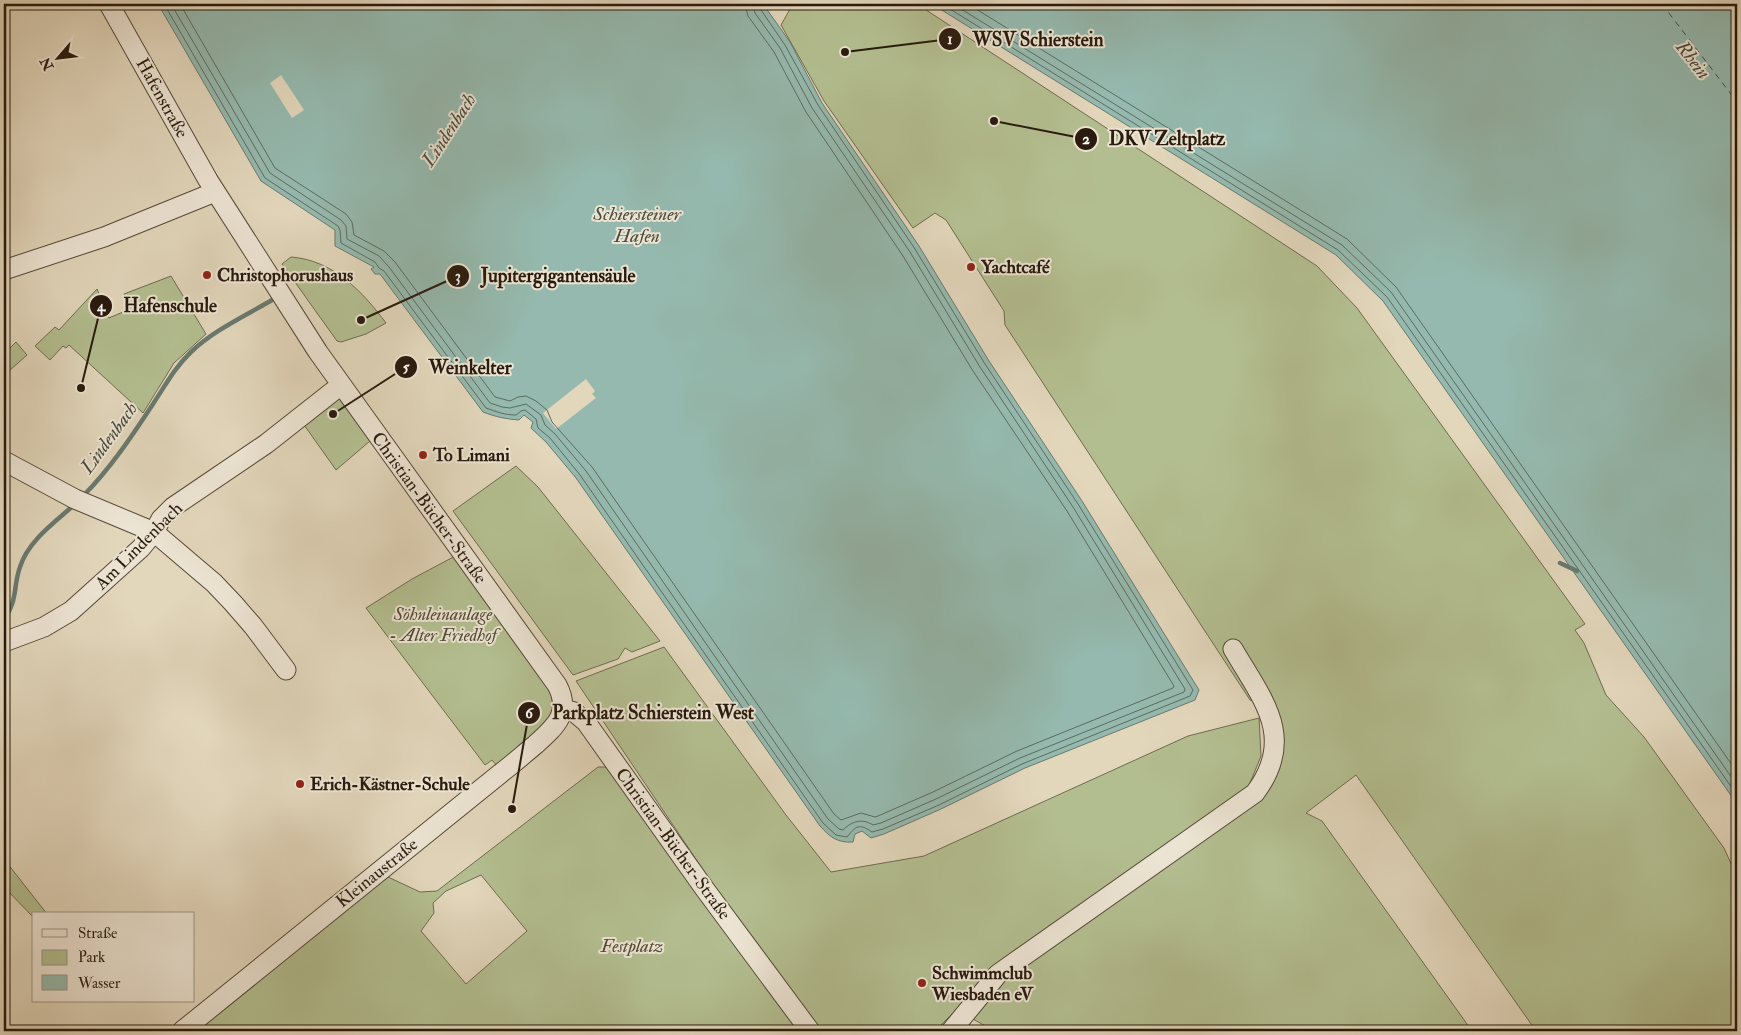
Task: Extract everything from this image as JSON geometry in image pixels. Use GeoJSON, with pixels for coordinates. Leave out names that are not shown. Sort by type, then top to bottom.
{"type":"FeatureCollection","features":[{"type":"Feature","properties":{"kind":"street","name":"Hafenstraße"},"geometry":{"type":"LineString","coordinates":[[109,4],[149,78],[215,192]]}},
{"type":"Feature","properties":{"kind":"street"},"geometry":{"type":"LineString","coordinates":[[4,270],[104,237],[215,192]]}},
{"type":"Feature","properties":{"kind":"street","name":"Christian-Bücher-Straße"},"geometry":{"type":"LineString","coordinates":[[215,192],[337,387],[557,685],[563,700],[563,708],[574,712],[586,722],[704,888],[810,1031]]}},
{"type":"Feature","properties":{"kind":"street","name":"Am Lindenbach"},"geometry":{"type":"LineString","coordinates":[[4,642],[44,627],[71,611],[141,548],[154,532],[161,519],[173,507],[259,449],[337,387]]}},
{"type":"Feature","properties":{"kind":"street"},"geometry":{"type":"LineString","coordinates":[[4,461],[79,500],[154,532],[214,583],[253,626],[286,670]]}},
{"type":"Feature","properties":{"kind":"street"},"geometry":{"type":"LineString","coordinates":[[951,1031],[998,974],[1255,793],[1269,770],[1274,751],[1274,733],[1268,709],[1233,649]]}},
{"type":"Feature","properties":{"kind":"street","name":"Kleinaustraße"},"geometry":{"type":"LineString","coordinates":[[182,1031],[502,773],[551,730],[561,717],[563,708]]}},
{"type":"Feature","properties":{"kind":"green space"},"geometry":{"type":"Polygon","coordinates":[[[793,4],[850,4],[852,9],[865,4],[917,4],[1317,266],[1357,308],[1585,624],[1575,630],[1584,643],[1606,695],[1644,737],[1724,848],[1737,877],[1737,1031],[1536,1031],[1356,775],[1306,813],[1322,821],[1472,1031],[990,1031],[991,1029],[971,1018],[1007,975],[1271,778],[1269,706],[1250,700],[1005,325],[1004,311],[946,220],[935,213],[913,228],[824,101],[781,25],[793,4]]]}},
{"type":"Feature","properties":{"kind":"green space"},"geometry":{"type":"Polygon","coordinates":[[[291,257],[306,259],[320,264],[346,280],[357,289],[386,323],[366,334],[341,342],[337,341],[282,264],[291,257]]]}},
{"type":"Feature","properties":{"kind":"green space"},"geometry":{"type":"Polygon","coordinates":[[[171,276],[206,334],[174,363],[143,413],[69,345],[66,348],[63,346],[50,360],[35,346],[55,327],[59,330],[97,289],[109,318],[130,309],[124,294],[171,276]]]}},
{"type":"Feature","properties":{"kind":"green space"},"geometry":{"type":"Polygon","coordinates":[[[16,342],[27,355],[9,371],[4,365],[4,354],[16,342]]]}},
{"type":"Feature","properties":{"kind":"green space"},"geometry":{"type":"Polygon","coordinates":[[[335,393],[370,441],[336,470],[302,422],[335,393]]]}},
{"type":"Feature","properties":{"kind":"green space"},"geometry":{"type":"Polygon","coordinates":[[[516,466],[538,487],[660,641],[632,652],[625,648],[618,659],[573,675],[453,511],[516,466]]]}},
{"type":"Feature","properties":{"kind":"green space","name":"Söhnleinanlage - Alter Friedhof"},"geometry":{"type":"Polygon","coordinates":[[[457,555],[551,692],[553,707],[548,724],[498,767],[492,760],[485,765],[366,608],[412,579],[457,555]]]}},
{"type":"Feature","properties":{"kind":"green space"},"geometry":{"type":"Polygon","coordinates":[[[664,647],[786,815],[831,872],[924,856],[1188,736],[1259,718],[1261,756],[1248,788],[958,1008],[935,1031],[819,1031],[712,883],[576,681],[664,647]]]}},
{"type":"Feature","properties":{"kind":"green space","name":"Festplatz"},"geometry":{"type":"Polygon","coordinates":[[[598,767],[608,767],[798,1031],[195,1031],[388,877],[420,892],[437,891],[598,767]],[[481,875],[446,891],[433,903],[434,913],[421,931],[466,984],[527,931],[481,875]]]}},
{"type":"Feature","properties":{"kind":"green space"},"geometry":{"type":"Polygon","coordinates":[[[4,859],[45,912],[32,912],[32,916],[4,887],[4,859]]]}},
{"type":"Feature","properties":{"kind":"water","name":"Schiersteiner Hafen"},"geometry":{"type":"Polygon","coordinates":[[[158,4],[763,4],[790,42],[822,103],[919,246],[989,361],[1082,501],[1199,690],[1195,700],[1025,768],[941,809],[884,834],[871,838],[862,831],[855,834],[853,842],[838,840],[831,836],[820,826],[576,478],[546,442],[531,428],[533,422],[524,415],[519,420],[501,418],[483,412],[380,274],[375,274],[371,269],[374,267],[335,246],[335,230],[261,181],[158,4]]]}},
{"type":"Feature","properties":{"kind":"water","name":"Rhein"},"geometry":{"type":"Polygon","coordinates":[[[932,4],[1737,4],[1737,804],[1383,301],[1336,255],[932,4]]]}},
{"type":"Feature","properties":{"kind":"pier"},"geometry":{"type":"Polygon","coordinates":[[[281,75],[304,110],[292,118],[270,83],[281,75]]]}},
{"type":"Feature","properties":{"kind":"pier"},"geometry":{"type":"Polygon","coordinates":[[[586,379],[595,391],[592,394],[596,398],[556,429],[543,413],[586,379]]]}},
{"type":"Feature","properties":{"kind":"waterway","name":"Lindenbach"},"geometry":{"type":"LineString","coordinates":[[83,496],[120,452],[170,377],[185,358],[200,344],[220,330],[272,300]]}},
{"type":"Feature","properties":{"kind":"waterway","name":"Lindenbach"},"geometry":{"type":"LineString","coordinates":[[4,619],[13,600],[20,567],[29,549],[43,533],[74,505]]}},
{"type":"Feature","properties":{"kind":"waterway"},"geometry":{"type":"LineString","coordinates":[[1560,563],[1577,571]]}},
{"type":"Feature","properties":{"kind":"ferry route"},"geometry":{"type":"LineString","coordinates":[[1662,4],[1737,102]]}},
{"type":"Feature","properties":{"kind":"place","name":"WSV Schierstein"},"geometry":{"type":"Point","coordinates":[845,52]}},
{"type":"Feature","properties":{"kind":"place","name":"DKV Zeltplatz"},"geometry":{"type":"Point","coordinates":[994,121]}},
{"type":"Feature","properties":{"kind":"place","name":"Yachtcafé"},"geometry":{"type":"Point","coordinates":[971,267]}},
{"type":"Feature","properties":{"kind":"place","name":"Christophorushaus"},"geometry":{"type":"Point","coordinates":[207,275]}},
{"type":"Feature","properties":{"kind":"place","name":"Jupitergigantensäule"},"geometry":{"type":"Point","coordinates":[361,320]}},
{"type":"Feature","properties":{"kind":"place","name":"Hafenschule"},"geometry":{"type":"Point","coordinates":[81,388]}},
{"type":"Feature","properties":{"kind":"place","name":"Weinkelter"},"geometry":{"type":"Point","coordinates":[333,414]}},
{"type":"Feature","properties":{"kind":"place","name":"To Limani"},"geometry":{"type":"Point","coordinates":[423,455]}},
{"type":"Feature","properties":{"kind":"place","name":"Erich-Kästner-Schule"},"geometry":{"type":"Point","coordinates":[300,784]}},
{"type":"Feature","properties":{"kind":"place","name":"Parkplatz Schierstein West"},"geometry":{"type":"Point","coordinates":[512,809]}},
{"type":"Feature","properties":{"kind":"place","name":"Schwimmclub Wiesbaden eV"},"geometry":{"type":"Point","coordinates":[922,983]}}]}
